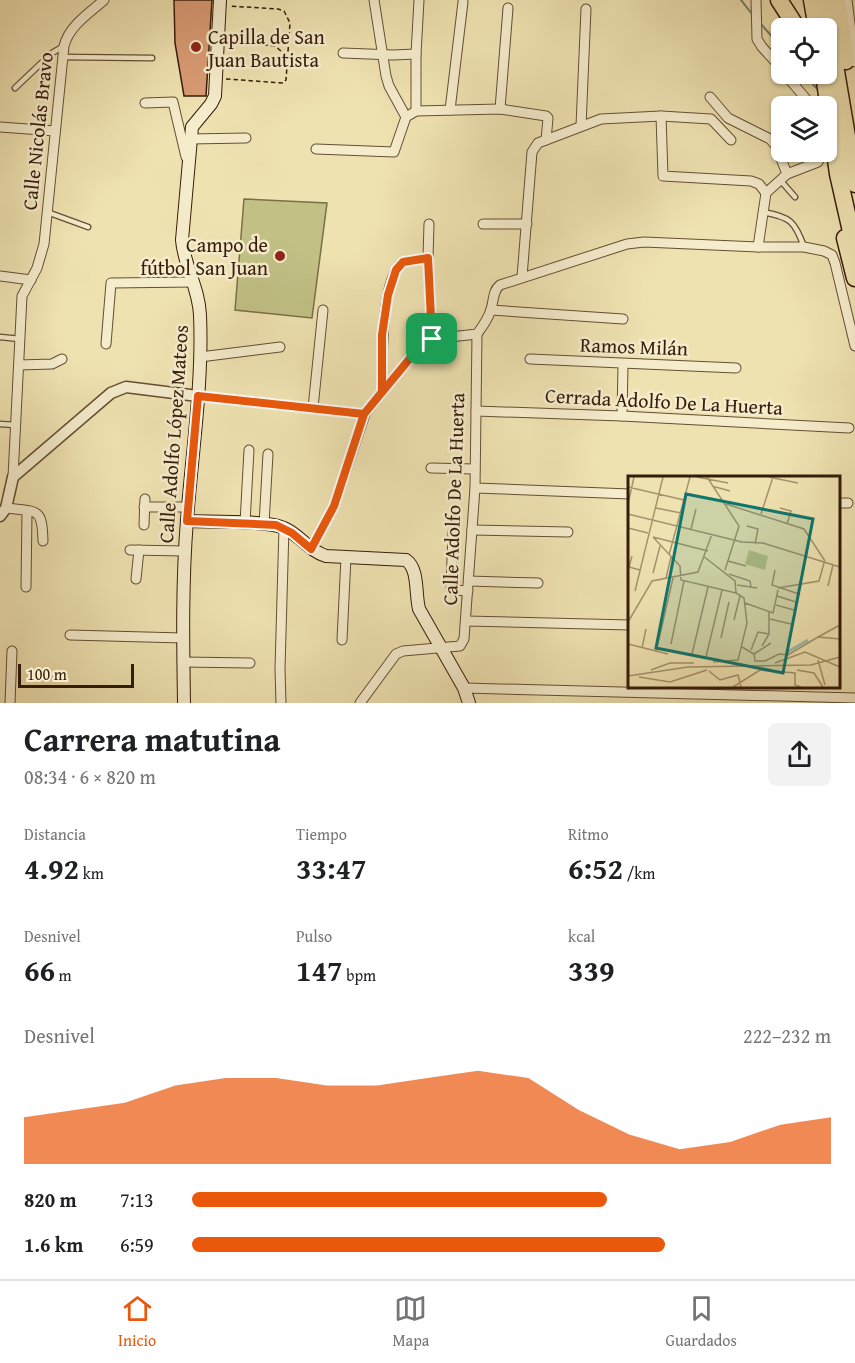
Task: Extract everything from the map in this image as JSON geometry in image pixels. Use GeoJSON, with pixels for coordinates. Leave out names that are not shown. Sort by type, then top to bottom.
{"type":"FeatureCollection","features":[{"type":"Feature","properties":{"kind":"highway"},"geometry":{"type":"LineString","coordinates":[[779,0],[791,18]]}},
{"type":"Feature","properties":{"kind":"highway"},"geometry":{"type":"LineString","coordinates":[[812,0],[815,18]]}},
{"type":"Feature","properties":{"kind":"highway"},"geometry":{"type":"LineString","coordinates":[[824,0],[855,119]]}},
{"type":"Feature","properties":{"kind":"highway"},"geometry":{"type":"LineString","coordinates":[[837,0],[855,249]]}},
{"type":"Feature","properties":{"kind":"highway"},"geometry":{"type":"LineString","coordinates":[[830,162],[836,202],[855,278]]}},
{"type":"Feature","properties":{"kind":"main road","name":"Calle Adolfo López Mateos"},"geometry":{"type":"LineString","coordinates":[[184,703],[185,551],[198,396],[201,313],[194,282],[183,252],[182,240],[192,127],[215,96],[220,3]]}},
{"type":"Feature","properties":{"kind":"main road"},"geometry":{"type":"LineString","coordinates":[[187,521],[284,527],[311,549],[326,556],[406,560],[412,564],[415,571],[415,595],[419,609],[464,688],[469,703]]}},
{"type":"Feature","properties":{"kind":"street","name":"Calle Nicolás Bravo"},"geometry":{"type":"LineString","coordinates":[[13,477],[22,296],[31,280],[44,244],[64,46],[72,28],[104,0]]}},
{"type":"Feature","properties":{"kind":"street"},"geometry":{"type":"LineString","coordinates":[[374,0],[389,86],[406,117]]}},
{"type":"Feature","properties":{"kind":"street"},"geometry":{"type":"LineString","coordinates":[[416,111],[419,0]]}},
{"type":"Feature","properties":{"kind":"street"},"geometry":{"type":"LineString","coordinates":[[756,0],[757,39],[771,56]]}},
{"type":"Feature","properties":{"kind":"street"},"geometry":{"type":"LineString","coordinates":[[841,70],[853,41],[847,0]]}},
{"type":"Feature","properties":{"kind":"street"},"geometry":{"type":"LineString","coordinates":[[450,110],[463,2]]}},
{"type":"Feature","properties":{"kind":"street"},"geometry":{"type":"LineString","coordinates":[[500,109],[508,8]]}},
{"type":"Feature","properties":{"kind":"street"},"geometry":{"type":"LineString","coordinates":[[581,126],[586,9]]}},
{"type":"Feature","properties":{"kind":"street"},"geometry":{"type":"LineString","coordinates":[[343,53],[416,54]]}},
{"type":"Feature","properties":{"kind":"street"},"geometry":{"type":"LineString","coordinates":[[793,84],[804,96]]}},
{"type":"Feature","properties":{"kind":"street"},"geometry":{"type":"LineString","coordinates":[[710,97],[728,118],[770,139],[776,146],[783,177]]}},
{"type":"Feature","properties":{"kind":"street"},"geometry":{"type":"LineString","coordinates":[[145,103],[173,102],[188,165]]}},
{"type":"Feature","properties":{"kind":"street"},"geometry":{"type":"LineString","coordinates":[[316,149],[394,152],[406,117],[416,111],[500,109],[547,117],[546,140]]}},
{"type":"Feature","properties":{"kind":"street"},"geometry":{"type":"LineString","coordinates":[[661,117],[663,176],[751,181],[759,184],[766,193]]}},
{"type":"Feature","properties":{"kind":"street"},"geometry":{"type":"LineString","coordinates":[[522,277],[532,152],[538,143],[601,119],[661,117],[711,119],[731,140]]}},
{"type":"Feature","properties":{"kind":"street"},"geometry":{"type":"LineString","coordinates":[[0,127],[55,131]]}},
{"type":"Feature","properties":{"kind":"street"},"geometry":{"type":"LineString","coordinates":[[190,139],[246,138]]}},
{"type":"Feature","properties":{"kind":"street"},"geometry":{"type":"LineString","coordinates":[[758,247],[766,193],[783,177],[818,162]]}},
{"type":"Feature","properties":{"kind":"street"},"geometry":{"type":"LineString","coordinates":[[429,224],[428,258],[432,339]]}},
{"type":"Feature","properties":{"kind":"street"},"geometry":{"type":"LineString","coordinates":[[483,224],[527,224]]}},
{"type":"Feature","properties":{"kind":"street"},"geometry":{"type":"LineString","coordinates":[[311,549],[334,506],[364,414],[416,351],[432,339],[477,334],[491,310],[497,286],[627,244],[644,242],[804,247],[832,255],[855,346]]}},
{"type":"Feature","properties":{"kind":"street"},"geometry":{"type":"LineString","coordinates":[[382,392],[382,335],[388,295],[396,270],[403,262],[428,258]]}},
{"type":"Feature","properties":{"kind":"street"},"geometry":{"type":"LineString","coordinates":[[0,276],[31,280]]}},
{"type":"Feature","properties":{"kind":"street"},"geometry":{"type":"LineString","coordinates":[[106,344],[111,283],[194,282]]}},
{"type":"Feature","properties":{"kind":"street"},"geometry":{"type":"LineString","coordinates":[[313,408],[323,310]]}},
{"type":"Feature","properties":{"kind":"street"},"geometry":{"type":"LineString","coordinates":[[491,310],[623,319]]}},
{"type":"Feature","properties":{"kind":"street","name":"Calle Adolfo De La Huerta"},"geometry":{"type":"LineString","coordinates":[[441,648],[463,643],[466,621],[475,488],[477,334]]}},
{"type":"Feature","properties":{"kind":"street"},"geometry":{"type":"LineString","coordinates":[[200,357],[280,347]]}},
{"type":"Feature","properties":{"kind":"street"},"geometry":{"type":"LineString","coordinates":[[19,365],[52,364],[62,359]]}},
{"type":"Feature","properties":{"kind":"street","name":"Ramos Milán"},"geometry":{"type":"LineString","coordinates":[[530,359],[623,365],[736,368]]}},
{"type":"Feature","properties":{"kind":"street"},"geometry":{"type":"LineString","coordinates":[[622,416],[623,365]]}},
{"type":"Feature","properties":{"kind":"street"},"geometry":{"type":"LineString","coordinates":[[44,541],[43,521],[40,516],[27,511],[3,512],[13,477],[118,389],[126,387],[364,414]]}},
{"type":"Feature","properties":{"kind":"street","name":"Cerrada Adolfo De La Huerta"},"geometry":{"type":"LineString","coordinates":[[476,411],[849,428]]}},
{"type":"Feature","properties":{"kind":"street"},"geometry":{"type":"LineString","coordinates":[[245,523],[249,450]]}},
{"type":"Feature","properties":{"kind":"street"},"geometry":{"type":"LineString","coordinates":[[264,524],[268,454]]}},
{"type":"Feature","properties":{"kind":"street"},"geometry":{"type":"LineString","coordinates":[[431,468],[475,469]]}},
{"type":"Feature","properties":{"kind":"street"},"geometry":{"type":"LineString","coordinates":[[475,488],[628,495]]}},
{"type":"Feature","properties":{"kind":"street"},"geometry":{"type":"LineString","coordinates":[[144,525],[145,503],[188,507]]}},
{"type":"Feature","properties":{"kind":"street"},"geometry":{"type":"LineString","coordinates":[[26,587],[27,511]]}},
{"type":"Feature","properties":{"kind":"street"},"geometry":{"type":"LineString","coordinates":[[281,703],[284,527]]}},
{"type":"Feature","properties":{"kind":"street"},"geometry":{"type":"LineString","coordinates":[[472,530],[568,532]]}},
{"type":"Feature","properties":{"kind":"street"},"geometry":{"type":"LineString","coordinates":[[453,532],[451,587],[454,590],[469,586],[538,583]]}},
{"type":"Feature","properties":{"kind":"street"},"geometry":{"type":"LineString","coordinates":[[136,579],[134,550],[185,551]]}},
{"type":"Feature","properties":{"kind":"street"},"geometry":{"type":"LineString","coordinates":[[342,640],[346,557]]}},
{"type":"Feature","properties":{"kind":"street"},"geometry":{"type":"LineString","coordinates":[[466,621],[628,625]]}},
{"type":"Feature","properties":{"kind":"street"},"geometry":{"type":"LineString","coordinates":[[70,635],[183,638]]}},
{"type":"Feature","properties":{"kind":"street"},"geometry":{"type":"LineString","coordinates":[[360,703],[396,654],[403,651],[441,648]]}},
{"type":"Feature","properties":{"kind":"street"},"geometry":{"type":"LineString","coordinates":[[10,703],[12,651]]}},
{"type":"Feature","properties":{"kind":"street"},"geometry":{"type":"LineString","coordinates":[[184,662],[250,663]]}},
{"type":"Feature","properties":{"kind":"street"},"geometry":{"type":"LineString","coordinates":[[464,688],[855,698]]}},
{"type":"Feature","properties":{"kind":"lane"},"geometry":{"type":"LineString","coordinates":[[15,88],[52,53],[64,46]]}},
{"type":"Feature","properties":{"kind":"lane"},"geometry":{"type":"LineString","coordinates":[[62,57],[152,58]]}},
{"type":"Feature","properties":{"kind":"lane"},"geometry":{"type":"LineString","coordinates":[[783,177],[795,197]]}},
{"type":"Feature","properties":{"kind":"lane"},"geometry":{"type":"LineString","coordinates":[[47,212],[88,227]]}},
{"type":"Feature","properties":{"kind":"lane"},"geometry":{"type":"LineString","coordinates":[[763,212],[782,215],[792,221],[798,229],[804,247]]}},
{"type":"Feature","properties":{"kind":"lane"},"geometry":{"type":"LineString","coordinates":[[0,337],[20,339]]}},
{"type":"Feature","properties":{"kind":"lane"},"geometry":{"type":"LineString","coordinates":[[0,424],[15,425]]}},
{"type":"Feature","properties":{"kind":"path"},"geometry":{"type":"LineString","coordinates":[[216,78],[283,83],[286,80],[290,23],[284,10],[220,3]]}},
{"type":"Feature","properties":{"kind":"path"},"geometry":{"type":"LineString","coordinates":[[218,41],[275,46],[287,56]]}},
{"type":"Feature","properties":{"kind":"green space","name":"Campo de fútbol San Juan"},"geometry":{"type":"Polygon","coordinates":[[[244,199],[327,203],[312,318],[235,310],[244,199]]]}},
{"type":"Feature","properties":{"kind":"building","name":"Capilla de San Juan Bautista"},"geometry":{"type":"Polygon","coordinates":[[[174,0],[212,0],[206,96],[184,96],[175,43],[174,0]]]}},
{"type":"Feature","properties":{"kind":"waterway"},"geometry":{"type":"LineString","coordinates":[[741,0],[752,14]]}},
{"type":"Feature","properties":{"kind":"waterway"},"geometry":{"type":"LineString","coordinates":[[760,23],[771,36]]}},
{"type":"Feature","properties":{"kind":"waterway"},"geometry":{"type":"LineString","coordinates":[[813,84],[820,92]]}},
{"type":"Feature","properties":{"kind":"place","name":"Capilla de San Juan Bautista"},"geometry":{"type":"Point","coordinates":[196,47]}},
{"type":"Feature","properties":{"kind":"place","name":"Campo de fútbol San Juan"},"geometry":{"type":"Point","coordinates":[280,256]}},
{"type":"Feature","properties":{"kind":"route"},"geometry":{"type":"LineString","coordinates":[[432,339],[416,351],[364,414],[198,396],[187,521],[276,525],[284,527],[311,549],[334,506],[364,414],[382,392],[382,335],[388,295],[398,265],[403,262],[428,258],[432,339]]}}]}
